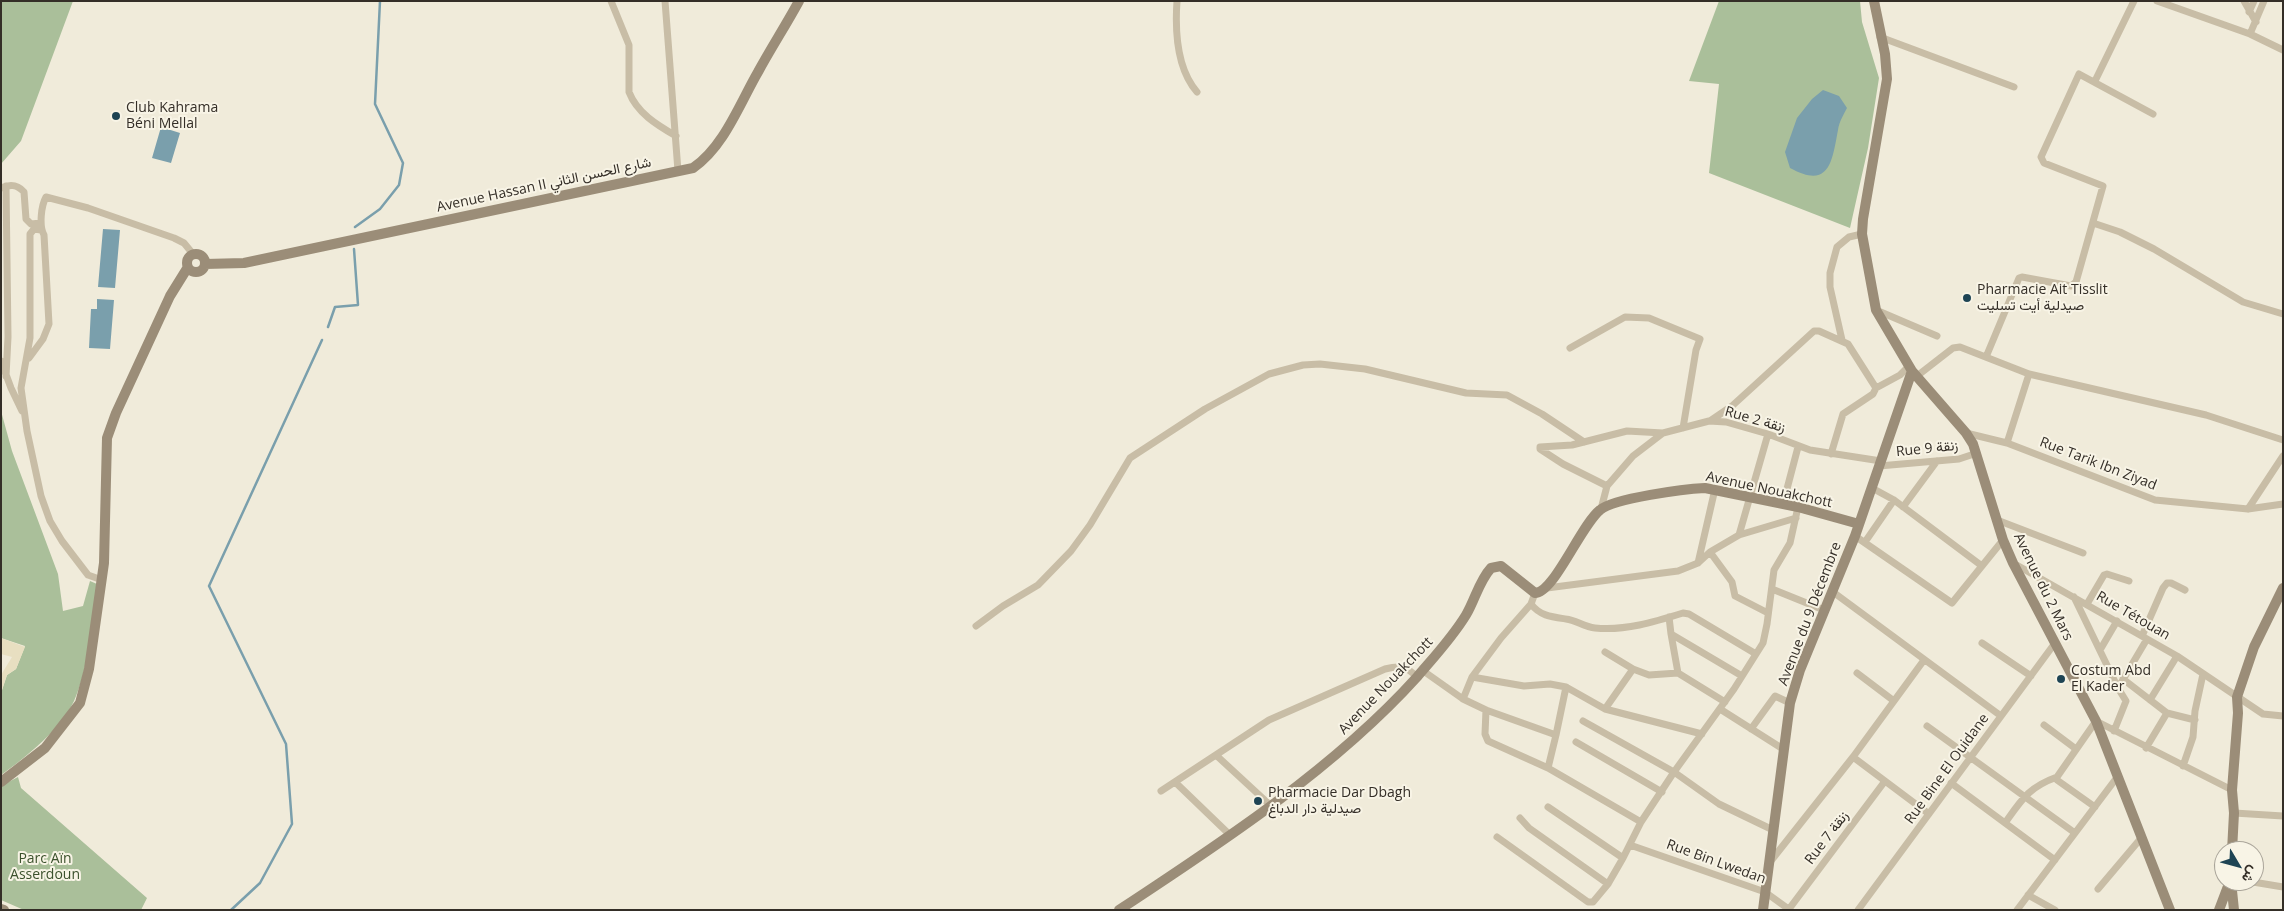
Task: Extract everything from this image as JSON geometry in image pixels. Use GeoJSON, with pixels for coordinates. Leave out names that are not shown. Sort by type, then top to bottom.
{"type":"FeatureCollection","features":[{"type":"Feature","properties":{"kind":"street"},"geometry":{"type":"LineString","coordinates":[[611,1],[629,45],[629,92],[632,99],[637,107],[651,120],[676,136]]}},
{"type":"Feature","properties":{"kind":"street"},"geometry":{"type":"LineString","coordinates":[[665,1],[678,171]]}},
{"type":"Feature","properties":{"kind":"street","name":"Avenue Hassan II شارع الحسن الثاني"},"geometry":{"type":"LineString","coordinates":[[205,264],[244,263],[339,244],[405,227],[504,209],[602,186],[693,168],[712,150],[726,129],[799,1]]}},
{"type":"Feature","properties":{"kind":"street"},"geometry":{"type":"LineString","coordinates":[[1177,1],[1177,29],[1183,65],[1189,82],[1196,92]]}},
{"type":"Feature","properties":{"kind":"street"},"geometry":{"type":"LineString","coordinates":[[1874,1],[1885,54],[1887,79],[1862,234],[1876,310],[1937,336]]}},
{"type":"Feature","properties":{"kind":"street"},"geometry":{"type":"LineString","coordinates":[[2095,81],[2134,1]]}},
{"type":"Feature","properties":{"kind":"street"},"geometry":{"type":"LineString","coordinates":[[2158,1],[2250,34],[2283,50]]}},
{"type":"Feature","properties":{"kind":"street"},"geometry":{"type":"LineString","coordinates":[[2244,1],[2256,22]]}},
{"type":"Feature","properties":{"kind":"street"},"geometry":{"type":"LineString","coordinates":[[2249,12],[2254,1]]}},
{"type":"Feature","properties":{"kind":"street"},"geometry":{"type":"LineString","coordinates":[[2250,34],[2264,1]]}},
{"type":"Feature","properties":{"kind":"street"},"geometry":{"type":"LineString","coordinates":[[1880,37],[2014,87]]}},
{"type":"Feature","properties":{"kind":"street"},"geometry":{"type":"LineString","coordinates":[[1986,356],[2019,278],[2071,286],[2074,284],[2103,186],[2044,163],[2041,157],[2080,74],[2153,114]]}},
{"type":"Feature","properties":{"kind":"street"},"geometry":{"type":"LineString","coordinates":[[6,376],[8,337],[4,187],[16,186],[24,192],[27,222],[41,227]]}},
{"type":"Feature","properties":{"kind":"street"},"geometry":{"type":"LineString","coordinates":[[28,360],[43,339],[49,324],[44,235],[41,227],[44,199],[46,197],[51,197],[174,238],[184,243],[193,254],[201,255],[205,264],[203,269],[196,272],[188,267]]}},
{"type":"Feature","properties":{"kind":"street"},"geometry":{"type":"LineString","coordinates":[[2093,223],[2120,232],[2154,249],[2243,302],[2283,314]]}},
{"type":"Feature","properties":{"kind":"street"},"geometry":{"type":"LineString","coordinates":[[41,227],[34,229],[30,234],[30,338],[28,360],[21,383],[24,416],[41,496],[50,521],[62,541],[88,574],[102,580]]}},
{"type":"Feature","properties":{"kind":"street"},"geometry":{"type":"LineString","coordinates":[[1842,340],[1830,287],[1830,273],[1837,247],[1849,237],[1862,234]]}},
{"type":"Feature","properties":{"kind":"street"},"geometry":{"type":"LineString","coordinates":[[1,782],[44,748],[80,703],[90,669],[102,580],[108,438],[116,412],[170,296],[188,267],[187,259],[193,254]]}},
{"type":"Feature","properties":{"kind":"street","name":"Avenue du 2 Mars"},"geometry":{"type":"LineString","coordinates":[[1876,310],[1914,373],[1966,434],[1977,453],[2003,540],[2013,563],[2096,721],[2170,910]]}},
{"type":"Feature","properties":{"kind":"street"},"geometry":{"type":"LineString","coordinates":[[1570,348],[1625,317],[1649,318],[1700,339],[1696,350],[1683,428]]}},
{"type":"Feature","properties":{"kind":"street"},"geometry":{"type":"LineString","coordinates":[[1709,421],[1732,406],[1814,331],[1842,340],[1851,348],[1876,388]]}},
{"type":"Feature","properties":{"kind":"street"},"geometry":{"type":"LineString","coordinates":[[1831,454],[1843,414],[1873,394],[1876,388],[1900,375],[1914,373],[1957,347],[1986,356],[2029,374],[2206,415],[2283,440]]}},
{"type":"Feature","properties":{"kind":"street"},"geometry":{"type":"LineString","coordinates":[[1,361],[24,416]]}},
{"type":"Feature","properties":{"kind":"street"},"geometry":{"type":"LineString","coordinates":[[976,626],[1003,606],[1038,585],[1081,540],[1130,458],[1205,409],[1269,374],[1303,366],[1326,364],[1365,368],[1466,393],[1507,395],[1542,414],[1584,442]]}},
{"type":"Feature","properties":{"kind":"street","name":"Avenue du 9 Décembre"},"geometry":{"type":"LineString","coordinates":[[1763,910],[1790,704],[1800,670],[1856,536],[1904,394],[1914,373]]}},
{"type":"Feature","properties":{"kind":"street"},"geometry":{"type":"LineString","coordinates":[[2007,443],[2029,374]]}},
{"type":"Feature","properties":{"kind":"street","name":"Rue 2 زنقة"},"geometry":{"type":"LineString","coordinates":[[1601,509],[1607,486],[1633,456],[1663,433],[1709,421],[1726,422],[1768,434],[1798,447],[1880,464]]}},
{"type":"Feature","properties":{"kind":"street"},"geometry":{"type":"LineString","coordinates":[[1607,486],[1562,464],[1540,448],[1541,446],[1572,445],[1627,431],[1663,433]]}},
{"type":"Feature","properties":{"kind":"street"},"geometry":{"type":"LineString","coordinates":[[1739,535],[1768,434]]}},
{"type":"Feature","properties":{"kind":"street","name":"Rue Tarik Ibn Ziyad"},"geometry":{"type":"LineString","coordinates":[[1966,434],[2007,443],[2155,500],[2248,509],[2283,504]]}},
{"type":"Feature","properties":{"kind":"street"},"geometry":{"type":"LineString","coordinates":[[1783,504],[1798,447]]}},
{"type":"Feature","properties":{"kind":"street","name":"Rue 9 زنقة"},"geometry":{"type":"LineString","coordinates":[[1880,464],[1960,459],[1977,453]]}},
{"type":"Feature","properties":{"kind":"street"},"geometry":{"type":"LineString","coordinates":[[2248,509],[2283,456]]}},
{"type":"Feature","properties":{"kind":"street"},"geometry":{"type":"LineString","coordinates":[[1904,507],[1937,461]]}},
{"type":"Feature","properties":{"kind":"street","name":"Avenue Nouakchott"},"geometry":{"type":"LineString","coordinates":[[1601,509],[1628,500],[1692,488],[1715,489],[1783,504],[1797,512],[1859,524]]}},
{"type":"Feature","properties":{"kind":"street"},"geometry":{"type":"LineString","coordinates":[[1872,488],[1904,507],[1982,566]]}},
{"type":"Feature","properties":{"kind":"street"},"geometry":{"type":"LineString","coordinates":[[1698,563],[1715,489]]}},
{"type":"Feature","properties":{"kind":"street"},"geometry":{"type":"LineString","coordinates":[[1865,542],[1894,500]]}},
{"type":"Feature","properties":{"kind":"street"},"geometry":{"type":"LineString","coordinates":[[1547,588],[1576,540],[1601,509]]}},
{"type":"Feature","properties":{"kind":"street"},"geometry":{"type":"LineString","coordinates":[[1463,699],[1472,677],[1501,638],[1531,604],[1535,594],[1547,588],[1678,571],[1698,563],[1710,552],[1739,535],[1797,512]]}},
{"type":"Feature","properties":{"kind":"street"},"geometry":{"type":"LineString","coordinates":[[1497,837],[1588,902],[1593,902],[1608,884],[1624,858],[1641,822],[1674,772],[1725,702],[1756,654],[1766,633],[1774,570],[1790,543],[1797,512]]}},
{"type":"Feature","properties":{"kind":"street"},"geometry":{"type":"LineString","coordinates":[[1998,520],[2083,553]]}},
{"type":"Feature","properties":{"kind":"street"},"geometry":{"type":"LineString","coordinates":[[1856,536],[1952,603],[2003,540]]}},
{"type":"Feature","properties":{"kind":"street"},"geometry":{"type":"LineString","coordinates":[[1710,552],[1732,582],[1735,596],[1768,613]]}},
{"type":"Feature","properties":{"kind":"street","name":"Rue Tétouan"},"geometry":{"type":"LineString","coordinates":[[2013,563],[2177,656],[2263,714],[2283,716]]}},
{"type":"Feature","properties":{"kind":"street","name":"Avenue Nouakchott"},"geometry":{"type":"LineString","coordinates":[[1119,910],[1230,835],[1336,755],[1420,674],[1458,628],[1491,568],[1501,566],[1508,570],[1535,594]]}},
{"type":"Feature","properties":{"kind":"street"},"geometry":{"type":"LineString","coordinates":[[2087,604],[2104,575],[2107,574],[2128,581]]}},
{"type":"Feature","properties":{"kind":"street"},"geometry":{"type":"LineString","coordinates":[[2118,688],[2144,637],[2163,588],[2167,583],[2171,583],[2185,590]]}},
{"type":"Feature","properties":{"kind":"street"},"geometry":{"type":"LineString","coordinates":[[2233,841],[2234,813],[2232,790],[2238,713],[2237,697],[2254,647],[2280,598],[2283,588]]}},
{"type":"Feature","properties":{"kind":"street"},"geometry":{"type":"LineString","coordinates":[[1772,589],[1824,610]]}},
{"type":"Feature","properties":{"kind":"street"},"geometry":{"type":"LineString","coordinates":[[1833,592],[2001,716]]}},
{"type":"Feature","properties":{"kind":"street"},"geometry":{"type":"LineString","coordinates":[[2074,596],[2126,701],[2114,731]]}},
{"type":"Feature","properties":{"kind":"street"},"geometry":{"type":"LineString","coordinates":[[1531,604],[1539,613],[1568,619],[1583,626],[1594,628],[1628,628],[1683,613],[1688,614],[1756,654]]}},
{"type":"Feature","properties":{"kind":"street"},"geometry":{"type":"LineString","coordinates":[[1669,617],[1678,673]]}},
{"type":"Feature","properties":{"kind":"street"},"geometry":{"type":"LineString","coordinates":[[2100,650],[2117,621]]}},
{"type":"Feature","properties":{"kind":"street"},"geometry":{"type":"LineString","coordinates":[[1671,634],[1742,676]]}},
{"type":"Feature","properties":{"kind":"street"},"geometry":{"type":"LineString","coordinates":[[1982,643],[2031,676]]}},
{"type":"Feature","properties":{"kind":"street","name":"Rue Bine El Ouidane"},"geometry":{"type":"LineString","coordinates":[[1858,910],[2055,643]]}},
{"type":"Feature","properties":{"kind":"street"},"geometry":{"type":"LineString","coordinates":[[1605,652],[1633,669],[1654,675],[1678,673],[1725,702]]}},
{"type":"Feature","properties":{"kind":"street"},"geometry":{"type":"LineString","coordinates":[[2150,700],[2177,656]]}},
{"type":"Feature","properties":{"kind":"street"},"geometry":{"type":"LineString","coordinates":[[1770,862],[1853,757],[1924,660]]}},
{"type":"Feature","properties":{"kind":"street"},"geometry":{"type":"LineString","coordinates":[[1161,791],[1217,756],[1269,720],[1385,669],[1396,666],[1405,667],[1420,674],[1486,710],[1556,735]]}},
{"type":"Feature","properties":{"kind":"street"},"geometry":{"type":"LineString","coordinates":[[1605,709],[1633,669]]}},
{"type":"Feature","properties":{"kind":"street"},"geometry":{"type":"LineString","coordinates":[[1857,673],[1894,700]]}},
{"type":"Feature","properties":{"kind":"street"},"geometry":{"type":"LineString","coordinates":[[2183,766],[2193,737],[2195,711],[2203,674]]}},
{"type":"Feature","properties":{"kind":"street"},"geometry":{"type":"LineString","coordinates":[[1472,677],[1524,686],[1550,684],[1566,687],[1605,709],[1702,734]]}},
{"type":"Feature","properties":{"kind":"street"},"geometry":{"type":"LineString","coordinates":[[2123,679],[2167,712],[2195,720]]}},
{"type":"Feature","properties":{"kind":"street"},"geometry":{"type":"LineString","coordinates":[[1548,768],[1566,687]]}},
{"type":"Feature","properties":{"kind":"street"},"geometry":{"type":"LineString","coordinates":[[1750,729],[1775,696],[1790,704]]}},
{"type":"Feature","properties":{"kind":"street"},"geometry":{"type":"LineString","coordinates":[[1720,709],[1783,749]]}},
{"type":"Feature","properties":{"kind":"street"},"geometry":{"type":"LineString","coordinates":[[1486,710],[1485,737],[1488,741],[1548,768],[1641,822]]}},
{"type":"Feature","properties":{"kind":"street"},"geometry":{"type":"LineString","coordinates":[[2146,748],[2167,712]]}},
{"type":"Feature","properties":{"kind":"street"},"geometry":{"type":"LineString","coordinates":[[1583,721],[1674,772],[1719,804],[1774,830]]}},
{"type":"Feature","properties":{"kind":"street"},"geometry":{"type":"LineString","coordinates":[[2005,823],[2024,796],[2036,785],[2057,778],[2096,721],[2232,790]]}},
{"type":"Feature","properties":{"kind":"street"},"geometry":{"type":"LineString","coordinates":[[2044,725],[2076,749]]}},
{"type":"Feature","properties":{"kind":"street"},"geometry":{"type":"LineString","coordinates":[[1927,726],[2075,833]]}},
{"type":"Feature","properties":{"kind":"street"},"geometry":{"type":"LineString","coordinates":[[1576,742],[1662,792]]}},
{"type":"Feature","properties":{"kind":"street"},"geometry":{"type":"LineString","coordinates":[[1217,756],[1270,805]]}},
{"type":"Feature","properties":{"kind":"street"},"geometry":{"type":"LineString","coordinates":[[1853,757],[1929,814]]}},
{"type":"Feature","properties":{"kind":"street"},"geometry":{"type":"LineString","coordinates":[[2022,908],[2028,895],[2118,776]]}},
{"type":"Feature","properties":{"kind":"street"},"geometry":{"type":"LineString","coordinates":[[2057,778],[2057,780],[2095,807]]}},
{"type":"Feature","properties":{"kind":"street","name":"Rue 7 زنقة"},"geometry":{"type":"LineString","coordinates":[[1789,910],[1885,781]]}},
{"type":"Feature","properties":{"kind":"street"},"geometry":{"type":"LineString","coordinates":[[1175,782],[1230,835]]}},
{"type":"Feature","properties":{"kind":"street"},"geometry":{"type":"LineString","coordinates":[[1952,783],[2055,860]]}},
{"type":"Feature","properties":{"kind":"street"},"geometry":{"type":"LineString","coordinates":[[1548,807],[1624,858]]}},
{"type":"Feature","properties":{"kind":"street"},"geometry":{"type":"LineString","coordinates":[[2234,813],[2283,816]]}},
{"type":"Feature","properties":{"kind":"street"},"geometry":{"type":"LineString","coordinates":[[1520,818],[1529,828],[1608,884]]}},
{"type":"Feature","properties":{"kind":"street"},"geometry":{"type":"LineString","coordinates":[[2098,889],[2142,838]]}},
{"type":"Feature","properties":{"kind":"street","name":"Rue Bin Lwedan"},"geometry":{"type":"LineString","coordinates":[[1630,845],[1765,892],[1789,910]]}},
{"type":"Feature","properties":{"kind":"street"},"geometry":{"type":"LineString","coordinates":[[2264,884],[2283,887]]}},
{"type":"Feature","properties":{"kind":"street"},"geometry":{"type":"LineString","coordinates":[[2219,910],[2226,891]]}},
{"type":"Feature","properties":{"kind":"street"},"geometry":{"type":"LineString","coordinates":[[2231,891],[2234,910]]}},
{"type":"Feature","properties":{"kind":"street"},"geometry":{"type":"LineString","coordinates":[[2028,895],[2055,910]]}},
{"type":"Feature","properties":{"kind":"green space"},"geometry":{"type":"Polygon","coordinates":[[[1,1],[73,1],[21,141],[1,164],[1,1]]]}},
{"type":"Feature","properties":{"kind":"green space"},"geometry":{"type":"Polygon","coordinates":[[[1719,1],[1860,1],[1862,22],[1879,78],[1868,148],[1850,228],[1709,173],[1719,84],[1689,81],[1719,1]]]}},
{"type":"Feature","properties":{"kind":"green space"},"geometry":{"type":"Polygon","coordinates":[[[1,411],[12,451],[58,574],[63,611],[83,606],[90,581],[97,584],[87,658],[74,701],[61,722],[52,732],[32,751],[1,775],[1,693],[7,675],[16,669],[25,646],[1,638],[1,411]]]}},
{"type":"Feature","properties":{"kind":"green space","name":"Parc Aïn Asserdoun"},"geometry":{"type":"Polygon","coordinates":[[[18,777],[21,788],[147,898],[141,910],[24,910],[1,900],[1,786],[18,777]]]}},
{"type":"Feature","properties":{"kind":"shaded area"},"geometry":{"type":"Polygon","coordinates":[[[1,638],[25,647],[16,669],[7,675],[1,693],[1,675],[12,657],[1,654],[1,638]]]}},
{"type":"Feature","properties":{"kind":"water"},"geometry":{"type":"Polygon","coordinates":[[[1823,90],[1839,96],[1847,108],[1839,124],[1831,161],[1827,169],[1821,174],[1814,176],[1803,174],[1790,168],[1785,152],[1797,118],[1812,99],[1823,90]]]}},
{"type":"Feature","properties":{"kind":"water"},"geometry":{"type":"Polygon","coordinates":[[[161,127],[180,133],[171,163],[152,158],[161,127]]]}},
{"type":"Feature","properties":{"kind":"water"},"geometry":{"type":"Polygon","coordinates":[[[103,229],[120,230],[115,288],[98,287],[103,229]]]}},
{"type":"Feature","properties":{"kind":"water"},"geometry":{"type":"Polygon","coordinates":[[[97,299],[114,300],[110,349],[89,348],[91,309],[97,309],[97,299]]]}},
{"type":"Feature","properties":{"kind":"waterway"},"geometry":{"type":"LineString","coordinates":[[355,227],[380,209],[399,185],[403,163],[375,104],[380,1]]}},
{"type":"Feature","properties":{"kind":"waterway"},"geometry":{"type":"LineString","coordinates":[[328,327],[335,307],[358,305],[354,249]]}},
{"type":"Feature","properties":{"kind":"waterway"},"geometry":{"type":"LineString","coordinates":[[231,910],[260,883],[292,824],[286,744],[209,586],[322,340]]}},
{"type":"Feature","properties":{"kind":"place","name":"Club Kahrama Béni Mellal"},"geometry":{"type":"Point","coordinates":[116,116]}},
{"type":"Feature","properties":{"kind":"place","name":"Pharmacie Ait Tisslit صيدلية أيت تسليت"},"geometry":{"type":"Point","coordinates":[1967,298]}},
{"type":"Feature","properties":{"kind":"place","name":"Costum Abd El Kader"},"geometry":{"type":"Point","coordinates":[2061,679]}},
{"type":"Feature","properties":{"kind":"place","name":"Pharmacie Dar Dbagh صيدلية دار الدباغ"},"geometry":{"type":"Point","coordinates":[1258,801]}}]}
